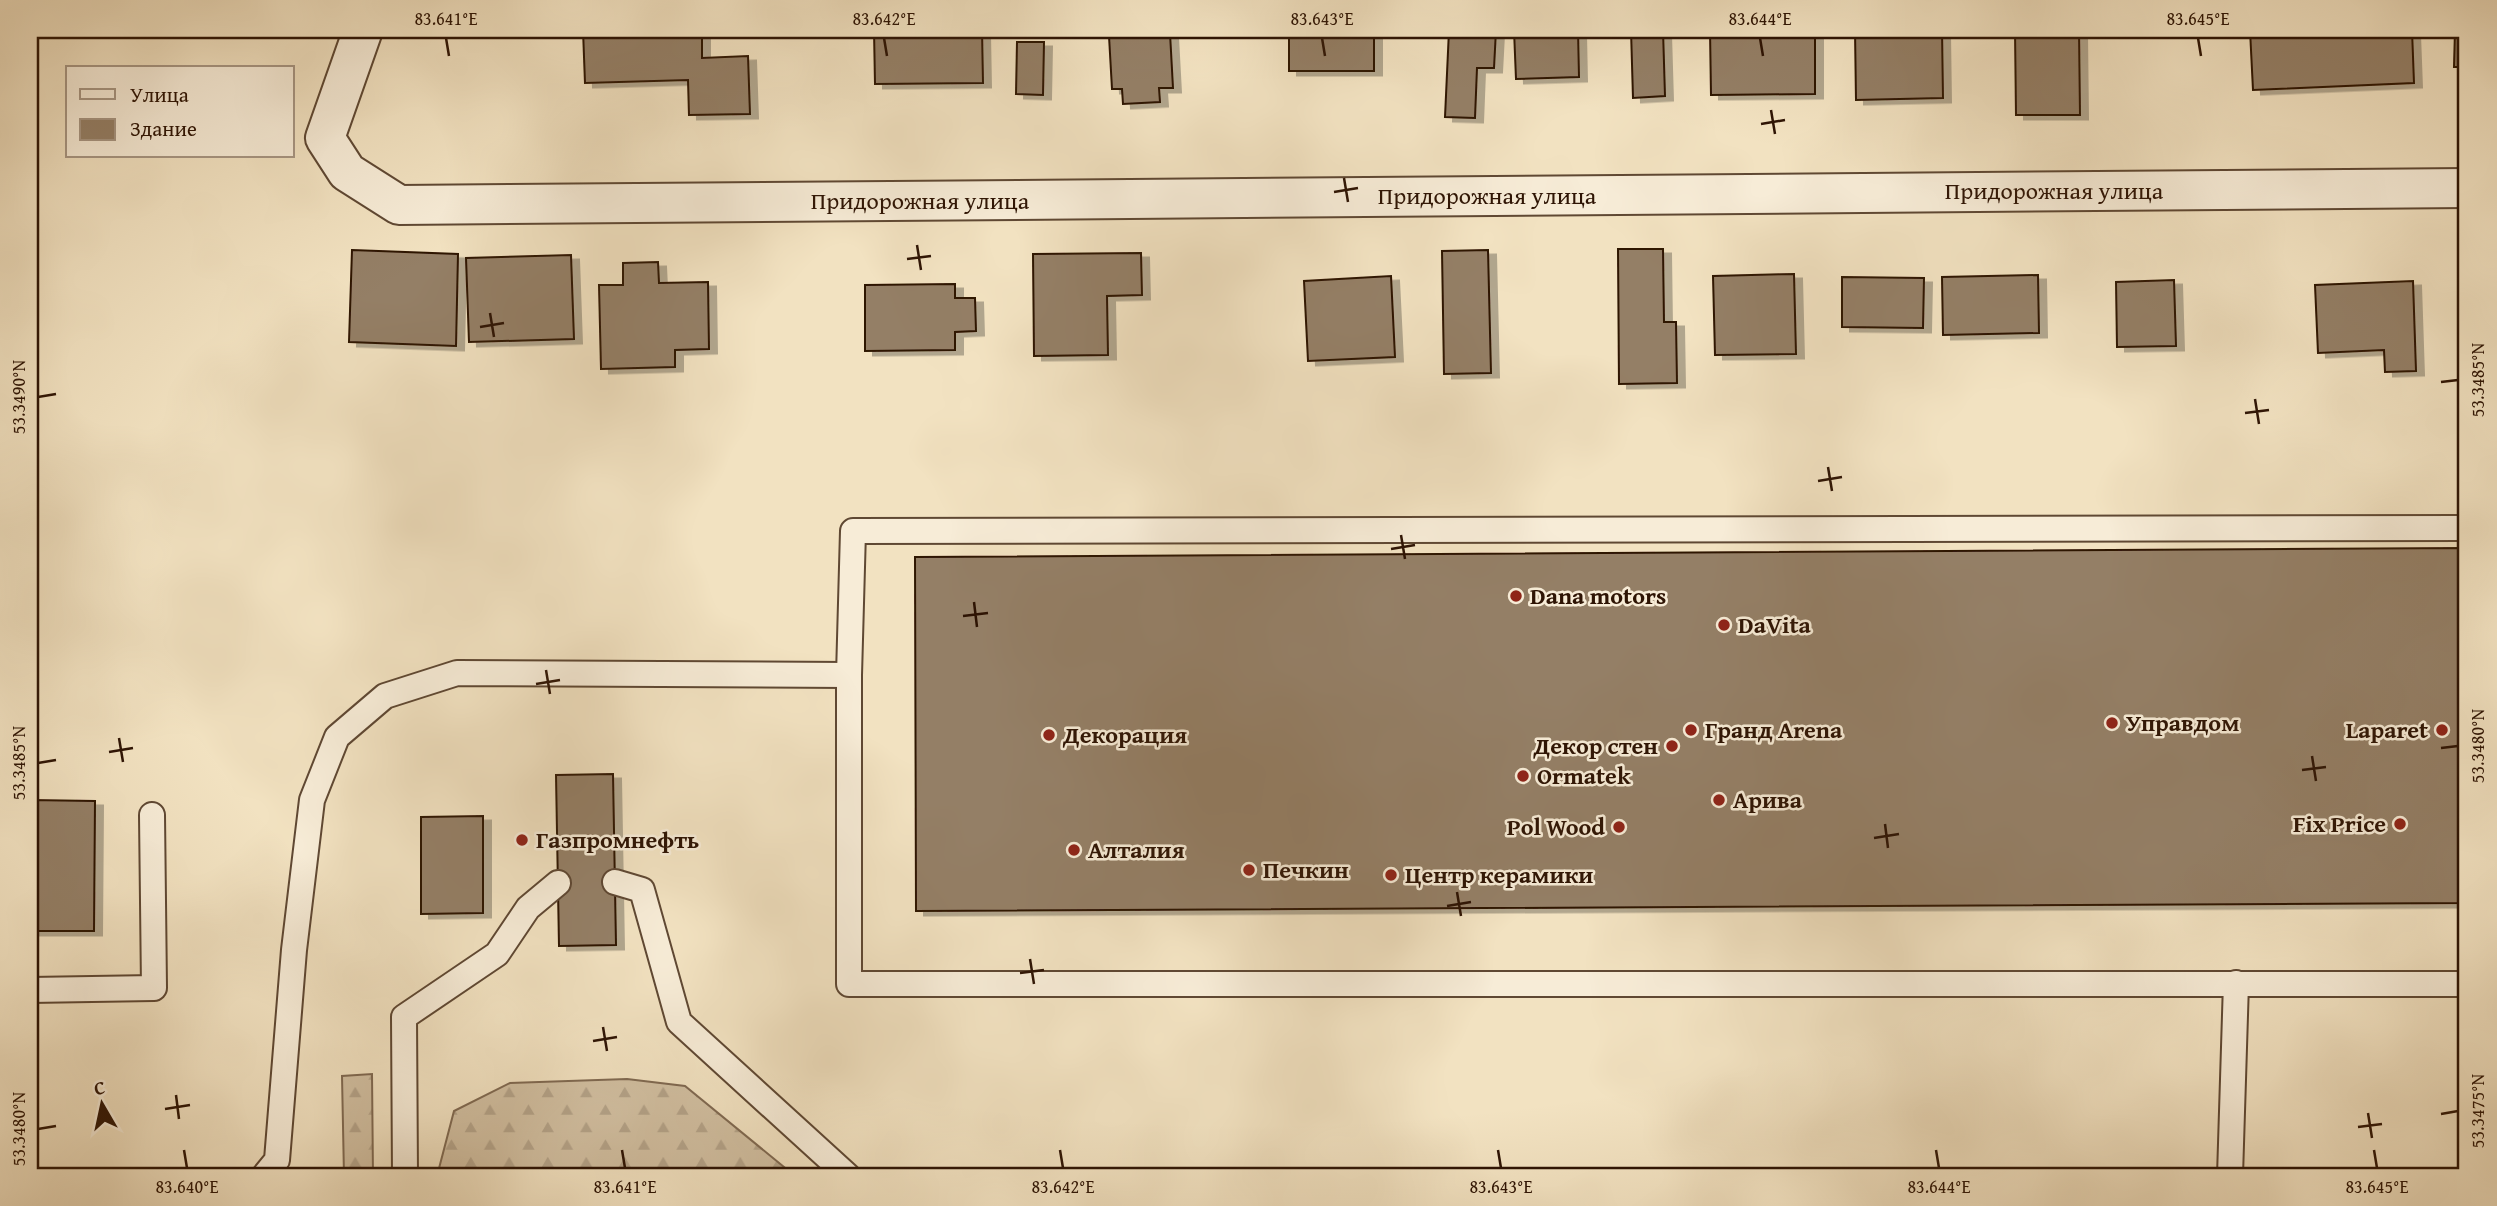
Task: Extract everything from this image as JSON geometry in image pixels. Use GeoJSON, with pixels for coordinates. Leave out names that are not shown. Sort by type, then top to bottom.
{"type":"FeatureCollection","features":[{"type":"Feature","properties":{"kind":"street","name":"Придорожная улица"},"geometry":{"type":"LineString","coordinates":[[363,30],[325,138],[347,172],[399,205],[2467,188]]}},
{"type":"Feature","properties":{"kind":"lane"},"geometry":{"type":"LineString","coordinates":[[2467,528],[853,531],[849,675],[849,984],[2467,984]]}},
{"type":"Feature","properties":{"kind":"lane"},"geometry":{"type":"LineString","coordinates":[[264,1176],[277,1160],[294,950],[313,800],[337,737],[384,696],[457,673],[849,675]]}},
{"type":"Feature","properties":{"kind":"lane"},"geometry":{"type":"LineString","coordinates":[[30,990],[154,988],[152,815]]}},
{"type":"Feature","properties":{"kind":"lane"},"geometry":{"type":"LineString","coordinates":[[615,882],[642,890],[679,1022],[848,1176]]}},
{"type":"Feature","properties":{"kind":"lane"},"geometry":{"type":"LineString","coordinates":[[405,1176],[404,1017],[497,954],[527,908],[558,883]]}},
{"type":"Feature","properties":{"kind":"lane"},"geometry":{"type":"LineString","coordinates":[[2230,1176],[2236,984]]}},
{"type":"Feature","properties":{"kind":"green space"},"geometry":{"type":"Polygon","coordinates":[[[372,1074],[373,1176],[344,1176],[342,1076],[372,1074]]]}},
{"type":"Feature","properties":{"kind":"green space"},"geometry":{"type":"Polygon","coordinates":[[[627,1079],[685,1086],[795,1176],[437,1176],[454,1111],[510,1083],[627,1079]]]}},
{"type":"Feature","properties":{"kind":"building"},"geometry":{"type":"Polygon","coordinates":[[[583,30],[702,30],[702,58],[748,56],[750,114],[689,115],[688,80],[585,83],[583,30]]]}},
{"type":"Feature","properties":{"kind":"building"},"geometry":{"type":"Polygon","coordinates":[[[874,30],[982,30],[983,83],[875,84],[874,30]]]}},
{"type":"Feature","properties":{"kind":"building"},"geometry":{"type":"Polygon","coordinates":[[[1289,30],[1374,30],[1374,71],[1289,71],[1289,30]]]}},
{"type":"Feature","properties":{"kind":"building"},"geometry":{"type":"Polygon","coordinates":[[[1449,30],[1496,30],[1494,68],[1477,68],[1475,118],[1445,117],[1449,30]]]}},
{"type":"Feature","properties":{"kind":"building"},"geometry":{"type":"Polygon","coordinates":[[[1514,30],[1578,30],[1579,77],[1516,79],[1514,30]]]}},
{"type":"Feature","properties":{"kind":"building"},"geometry":{"type":"Polygon","coordinates":[[[1631,30],[1663,30],[1665,96],[1633,98],[1631,30]]]}},
{"type":"Feature","properties":{"kind":"building"},"geometry":{"type":"Polygon","coordinates":[[[1710,30],[1799,30],[1799,33],[1815,33],[1815,94],[1711,95],[1710,30]]]}},
{"type":"Feature","properties":{"kind":"building"},"geometry":{"type":"Polygon","coordinates":[[[1855,30],[1942,30],[1943,98],[1856,100],[1855,30]]]}},
{"type":"Feature","properties":{"kind":"building"},"geometry":{"type":"Polygon","coordinates":[[[2015,30],[2079,30],[2080,115],[2016,115],[2015,30]]]}},
{"type":"Feature","properties":{"kind":"building"},"geometry":{"type":"Polygon","coordinates":[[[2250,30],[2412,30],[2414,83],[2253,90],[2250,30]]]}},
{"type":"Feature","properties":{"kind":"building"},"geometry":{"type":"Polygon","coordinates":[[[2455,30],[2467,30],[2467,67],[2454,67],[2455,30]]]}},
{"type":"Feature","properties":{"kind":"building"},"geometry":{"type":"Polygon","coordinates":[[[1170,33],[1173,88],[1159,88],[1160,102],[1123,104],[1122,89],[1112,89],[1109,36],[1170,33]]]}},
{"type":"Feature","properties":{"kind":"building"},"geometry":{"type":"Polygon","coordinates":[[[1017,42],[1044,42],[1043,95],[1016,94],[1017,42]]]}},
{"type":"Feature","properties":{"kind":"building"},"geometry":{"type":"Polygon","coordinates":[[[1618,249],[1663,249],[1664,322],[1676,322],[1677,383],[1619,384],[1618,249]]]}},
{"type":"Feature","properties":{"kind":"building"},"geometry":{"type":"Polygon","coordinates":[[[352,250],[458,254],[456,346],[349,342],[352,250]]]}},
{"type":"Feature","properties":{"kind":"building"},"geometry":{"type":"Polygon","coordinates":[[[1488,250],[1491,373],[1444,374],[1442,251],[1488,250]]]}},
{"type":"Feature","properties":{"kind":"building"},"geometry":{"type":"Polygon","coordinates":[[[1141,253],[1142,295],[1107,296],[1108,355],[1034,356],[1033,254],[1141,253]]]}},
{"type":"Feature","properties":{"kind":"building"},"geometry":{"type":"Polygon","coordinates":[[[571,255],[574,339],[469,342],[466,258],[571,255]]]}},
{"type":"Feature","properties":{"kind":"building"},"geometry":{"type":"Polygon","coordinates":[[[658,262],[659,283],[708,282],[709,349],[675,350],[675,367],[601,369],[599,285],[623,285],[623,263],[658,262]]]}},
{"type":"Feature","properties":{"kind":"building"},"geometry":{"type":"Polygon","coordinates":[[[1794,274],[1796,354],[1715,355],[1713,276],[1794,274]]]}},
{"type":"Feature","properties":{"kind":"building"},"geometry":{"type":"Polygon","coordinates":[[[2038,275],[2039,333],[1943,335],[1942,277],[2038,275]]]}},
{"type":"Feature","properties":{"kind":"building"},"geometry":{"type":"Polygon","coordinates":[[[1391,276],[1395,357],[1308,361],[1304,281],[1391,276]]]}},
{"type":"Feature","properties":{"kind":"building"},"geometry":{"type":"Polygon","coordinates":[[[1842,277],[1924,278],[1923,328],[1842,327],[1842,277]]]}},
{"type":"Feature","properties":{"kind":"building"},"geometry":{"type":"Polygon","coordinates":[[[2174,280],[2176,346],[2117,347],[2116,282],[2174,280]]]}},
{"type":"Feature","properties":{"kind":"building"},"geometry":{"type":"Polygon","coordinates":[[[2413,281],[2416,371],[2385,372],[2384,350],[2318,353],[2315,285],[2413,281]]]}},
{"type":"Feature","properties":{"kind":"building"},"geometry":{"type":"Polygon","coordinates":[[[955,284],[955,298],[975,298],[976,331],[955,332],[955,350],[865,351],[865,285],[955,284]]]}},
{"type":"Feature","properties":{"kind":"building","name":"Гранд Arena"},"geometry":{"type":"Polygon","coordinates":[[[2467,548],[2467,903],[916,911],[915,557],[2467,548]]]}},
{"type":"Feature","properties":{"kind":"building"},"geometry":{"type":"Polygon","coordinates":[[[613,774],[616,945],[559,946],[556,775],[613,774]]]}},
{"type":"Feature","properties":{"kind":"building"},"geometry":{"type":"Polygon","coordinates":[[[30,800],[95,801],[94,931],[30,931],[30,800]]]}},
{"type":"Feature","properties":{"kind":"building"},"geometry":{"type":"Polygon","coordinates":[[[483,816],[483,913],[421,914],[421,817],[483,816]]]}},
{"type":"Feature","properties":{"kind":"place","name":"Dana motors"},"geometry":{"type":"Point","coordinates":[1516,596]}},
{"type":"Feature","properties":{"kind":"place","name":"DaVita"},"geometry":{"type":"Point","coordinates":[1724,625]}},
{"type":"Feature","properties":{"kind":"place","name":"Управдом"},"geometry":{"type":"Point","coordinates":[2112,723]}},
{"type":"Feature","properties":{"kind":"place","name":"Гранд Arena"},"geometry":{"type":"Point","coordinates":[1691,730]}},
{"type":"Feature","properties":{"kind":"place","name":"Laparet"},"geometry":{"type":"Point","coordinates":[2442,730]}},
{"type":"Feature","properties":{"kind":"place","name":"Декорация"},"geometry":{"type":"Point","coordinates":[1049,735]}},
{"type":"Feature","properties":{"kind":"place","name":"Декор стен"},"geometry":{"type":"Point","coordinates":[1672,746]}},
{"type":"Feature","properties":{"kind":"place","name":"Ormatek"},"geometry":{"type":"Point","coordinates":[1523,776]}},
{"type":"Feature","properties":{"kind":"place","name":"Арива"},"geometry":{"type":"Point","coordinates":[1719,800]}},
{"type":"Feature","properties":{"kind":"place","name":"Fix Price"},"geometry":{"type":"Point","coordinates":[2400,824]}},
{"type":"Feature","properties":{"kind":"place","name":"Pol Wood"},"geometry":{"type":"Point","coordinates":[1619,827]}},
{"type":"Feature","properties":{"kind":"place","name":"Газпромнефть"},"geometry":{"type":"Point","coordinates":[522,840]}},
{"type":"Feature","properties":{"kind":"place","name":"Алталия"},"geometry":{"type":"Point","coordinates":[1074,850]}},
{"type":"Feature","properties":{"kind":"place","name":"Печкин"},"geometry":{"type":"Point","coordinates":[1249,870]}},
{"type":"Feature","properties":{"kind":"place","name":"Центр керамики"},"geometry":{"type":"Point","coordinates":[1391,875]}}]}
